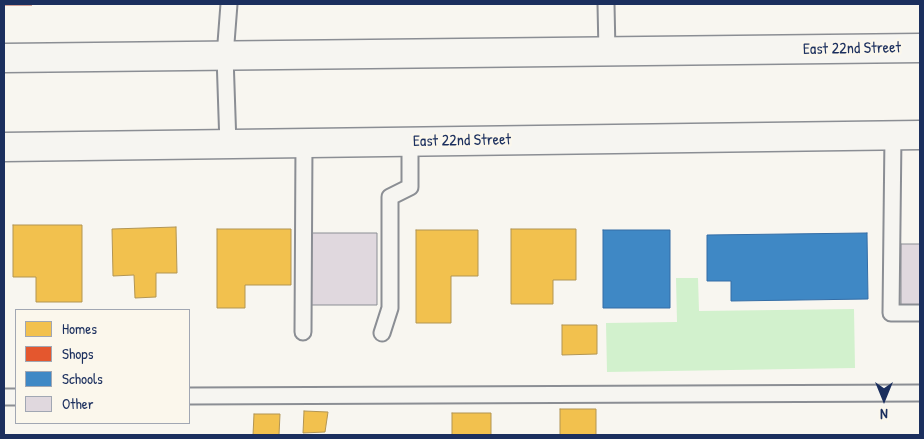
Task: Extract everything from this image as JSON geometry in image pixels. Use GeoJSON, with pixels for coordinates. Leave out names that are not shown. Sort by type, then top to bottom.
{"type":"FeatureCollection","features":[{"type":"Feature","properties":{"kind":"main road","name":"East 22nd Street"},"geometry":{"type":"LineString","coordinates":[[4,58],[920,48]]}},
{"type":"Feature","properties":{"kind":"main road","name":"East 22nd Street"},"geometry":{"type":"LineString","coordinates":[[4,147],[920,135]]}},
{"type":"Feature","properties":{"kind":"lane"},"geometry":{"type":"LineString","coordinates":[[228,4],[225,56],[228,144]]}},
{"type":"Feature","properties":{"kind":"lane"},"geometry":{"type":"LineString","coordinates":[[606,4],[607,52]]}},
{"type":"Feature","properties":{"kind":"lane"},"geometry":{"type":"LineString","coordinates":[[893,135],[892,312],[920,313]]}},
{"type":"Feature","properties":{"kind":"lane"},"geometry":{"type":"LineString","coordinates":[[382,333],[390,308],[390,197],[410,188],[410,142]]}},
{"type":"Feature","properties":{"kind":"lane"},"geometry":{"type":"LineString","coordinates":[[303,332],[304,143]]}},
{"type":"Feature","properties":{"kind":"lane"},"geometry":{"type":"LineString","coordinates":[[190,396],[920,393]]}},
{"type":"Feature","properties":{"kind":"green space"},"geometry":{"type":"Polygon","coordinates":[[[676,278],[698,278],[699,311],[854,309],[855,368],[607,372],[606,323],[677,322],[676,278]]]}},
{"type":"Feature","properties":{"kind":"building: Homes"},"geometry":{"type":"Polygon","coordinates":[[[13,225],[82,225],[82,302],[36,302],[36,277],[13,277],[13,225]]]}},
{"type":"Feature","properties":{"kind":"building: Homes"},"geometry":{"type":"Polygon","coordinates":[[[176,227],[177,273],[156,273],[156,297],[135,298],[134,275],[113,276],[112,229],[176,227]]]}},
{"type":"Feature","properties":{"kind":"building: Homes"},"geometry":{"type":"Polygon","coordinates":[[[217,229],[291,229],[291,285],[245,285],[245,308],[217,308],[217,229]]]}},
{"type":"Feature","properties":{"kind":"building: Homes"},"geometry":{"type":"Polygon","coordinates":[[[511,229],[576,229],[576,280],[553,280],[553,304],[511,304],[511,229]]]}},
{"type":"Feature","properties":{"kind":"building: Homes"},"geometry":{"type":"Polygon","coordinates":[[[416,230],[478,230],[478,276],[451,276],[451,323],[416,323],[416,230]]]}},
{"type":"Feature","properties":{"kind":"building: Homes"},"geometry":{"type":"Polygon","coordinates":[[[562,325],[597,325],[597,354],[562,355],[562,325]]]}},
{"type":"Feature","properties":{"kind":"building: Homes"},"geometry":{"type":"Polygon","coordinates":[[[560,409],[596,409],[596,435],[560,435],[560,409]]]}},
{"type":"Feature","properties":{"kind":"building: Homes"},"geometry":{"type":"Polygon","coordinates":[[[304,411],[328,412],[325,432],[303,433],[304,411]]]}},
{"type":"Feature","properties":{"kind":"building: Homes"},"geometry":{"type":"Polygon","coordinates":[[[452,413],[491,413],[491,435],[452,435],[452,413]]]}},
{"type":"Feature","properties":{"kind":"building: Homes"},"geometry":{"type":"Polygon","coordinates":[[[254,414],[280,414],[279,435],[253,435],[254,414]]]}},
{"type":"Feature","properties":{"kind":"building: Shops"},"geometry":{"type":"Polygon","coordinates":[[[32,4],[32,5],[4,5],[32,4]]]}},
{"type":"Feature","properties":{"kind":"building: Schools"},"geometry":{"type":"Polygon","coordinates":[[[603,230],[670,230],[670,308],[603,308],[603,230]]]}},
{"type":"Feature","properties":{"kind":"building: Schools"},"geometry":{"type":"Polygon","coordinates":[[[867,233],[868,299],[731,301],[731,281],[707,281],[707,235],[867,233]]]}},
{"type":"Feature","properties":{"kind":"building: Other"},"geometry":{"type":"Polygon","coordinates":[[[311,233],[377,233],[377,305],[311,305],[311,233]]]}},
{"type":"Feature","properties":{"kind":"building: Other"},"geometry":{"type":"Polygon","coordinates":[[[901,244],[920,244],[920,305],[901,305],[901,244]]]}}]}
